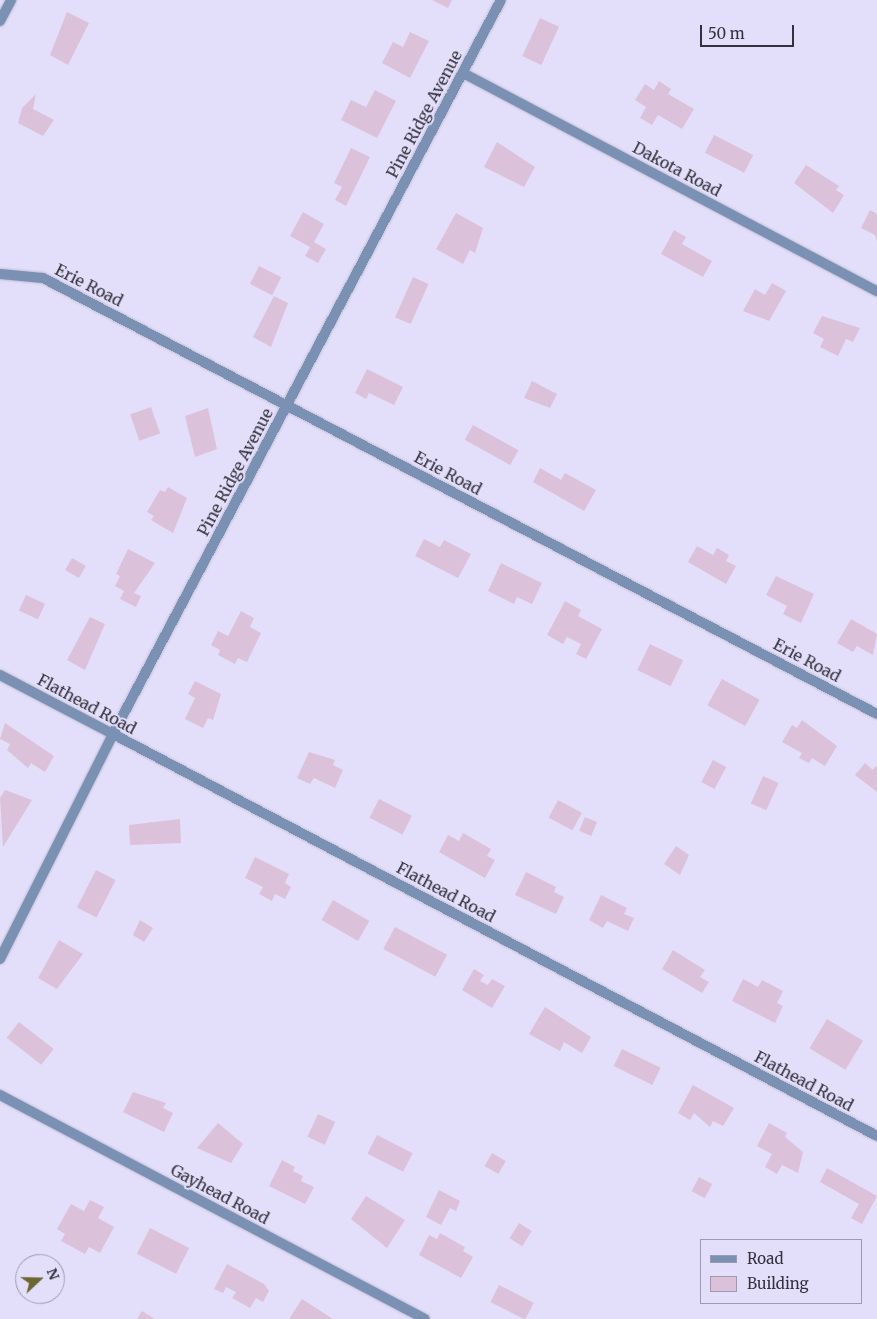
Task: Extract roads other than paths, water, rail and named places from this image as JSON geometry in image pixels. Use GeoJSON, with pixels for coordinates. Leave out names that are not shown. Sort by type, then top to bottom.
{"type":"FeatureCollection","features":[{"type":"Feature","properties":{"kind":"street"},"geometry":{"type":"LineString","coordinates":[[0,21],[11,0]]}},
{"type":"Feature","properties":{"kind":"street","name":"Pine Ridge Avenue"},"geometry":{"type":"LineString","coordinates":[[0,959],[113,734],[501,0]]}},
{"type":"Feature","properties":{"kind":"street","name":"Dakota Road"},"geometry":{"type":"LineString","coordinates":[[463,73],[877,291]]}},
{"type":"Feature","properties":{"kind":"street","name":"Erie Road"},"geometry":{"type":"LineString","coordinates":[[0,274],[43,278],[877,714]]}},
{"type":"Feature","properties":{"kind":"street","name":"Flathead Road"},"geometry":{"type":"LineString","coordinates":[[0,675],[877,1136]]}},
{"type":"Feature","properties":{"kind":"street","name":"Gayhead Road"},"geometry":{"type":"LineString","coordinates":[[0,1095],[426,1319]]}}]}
